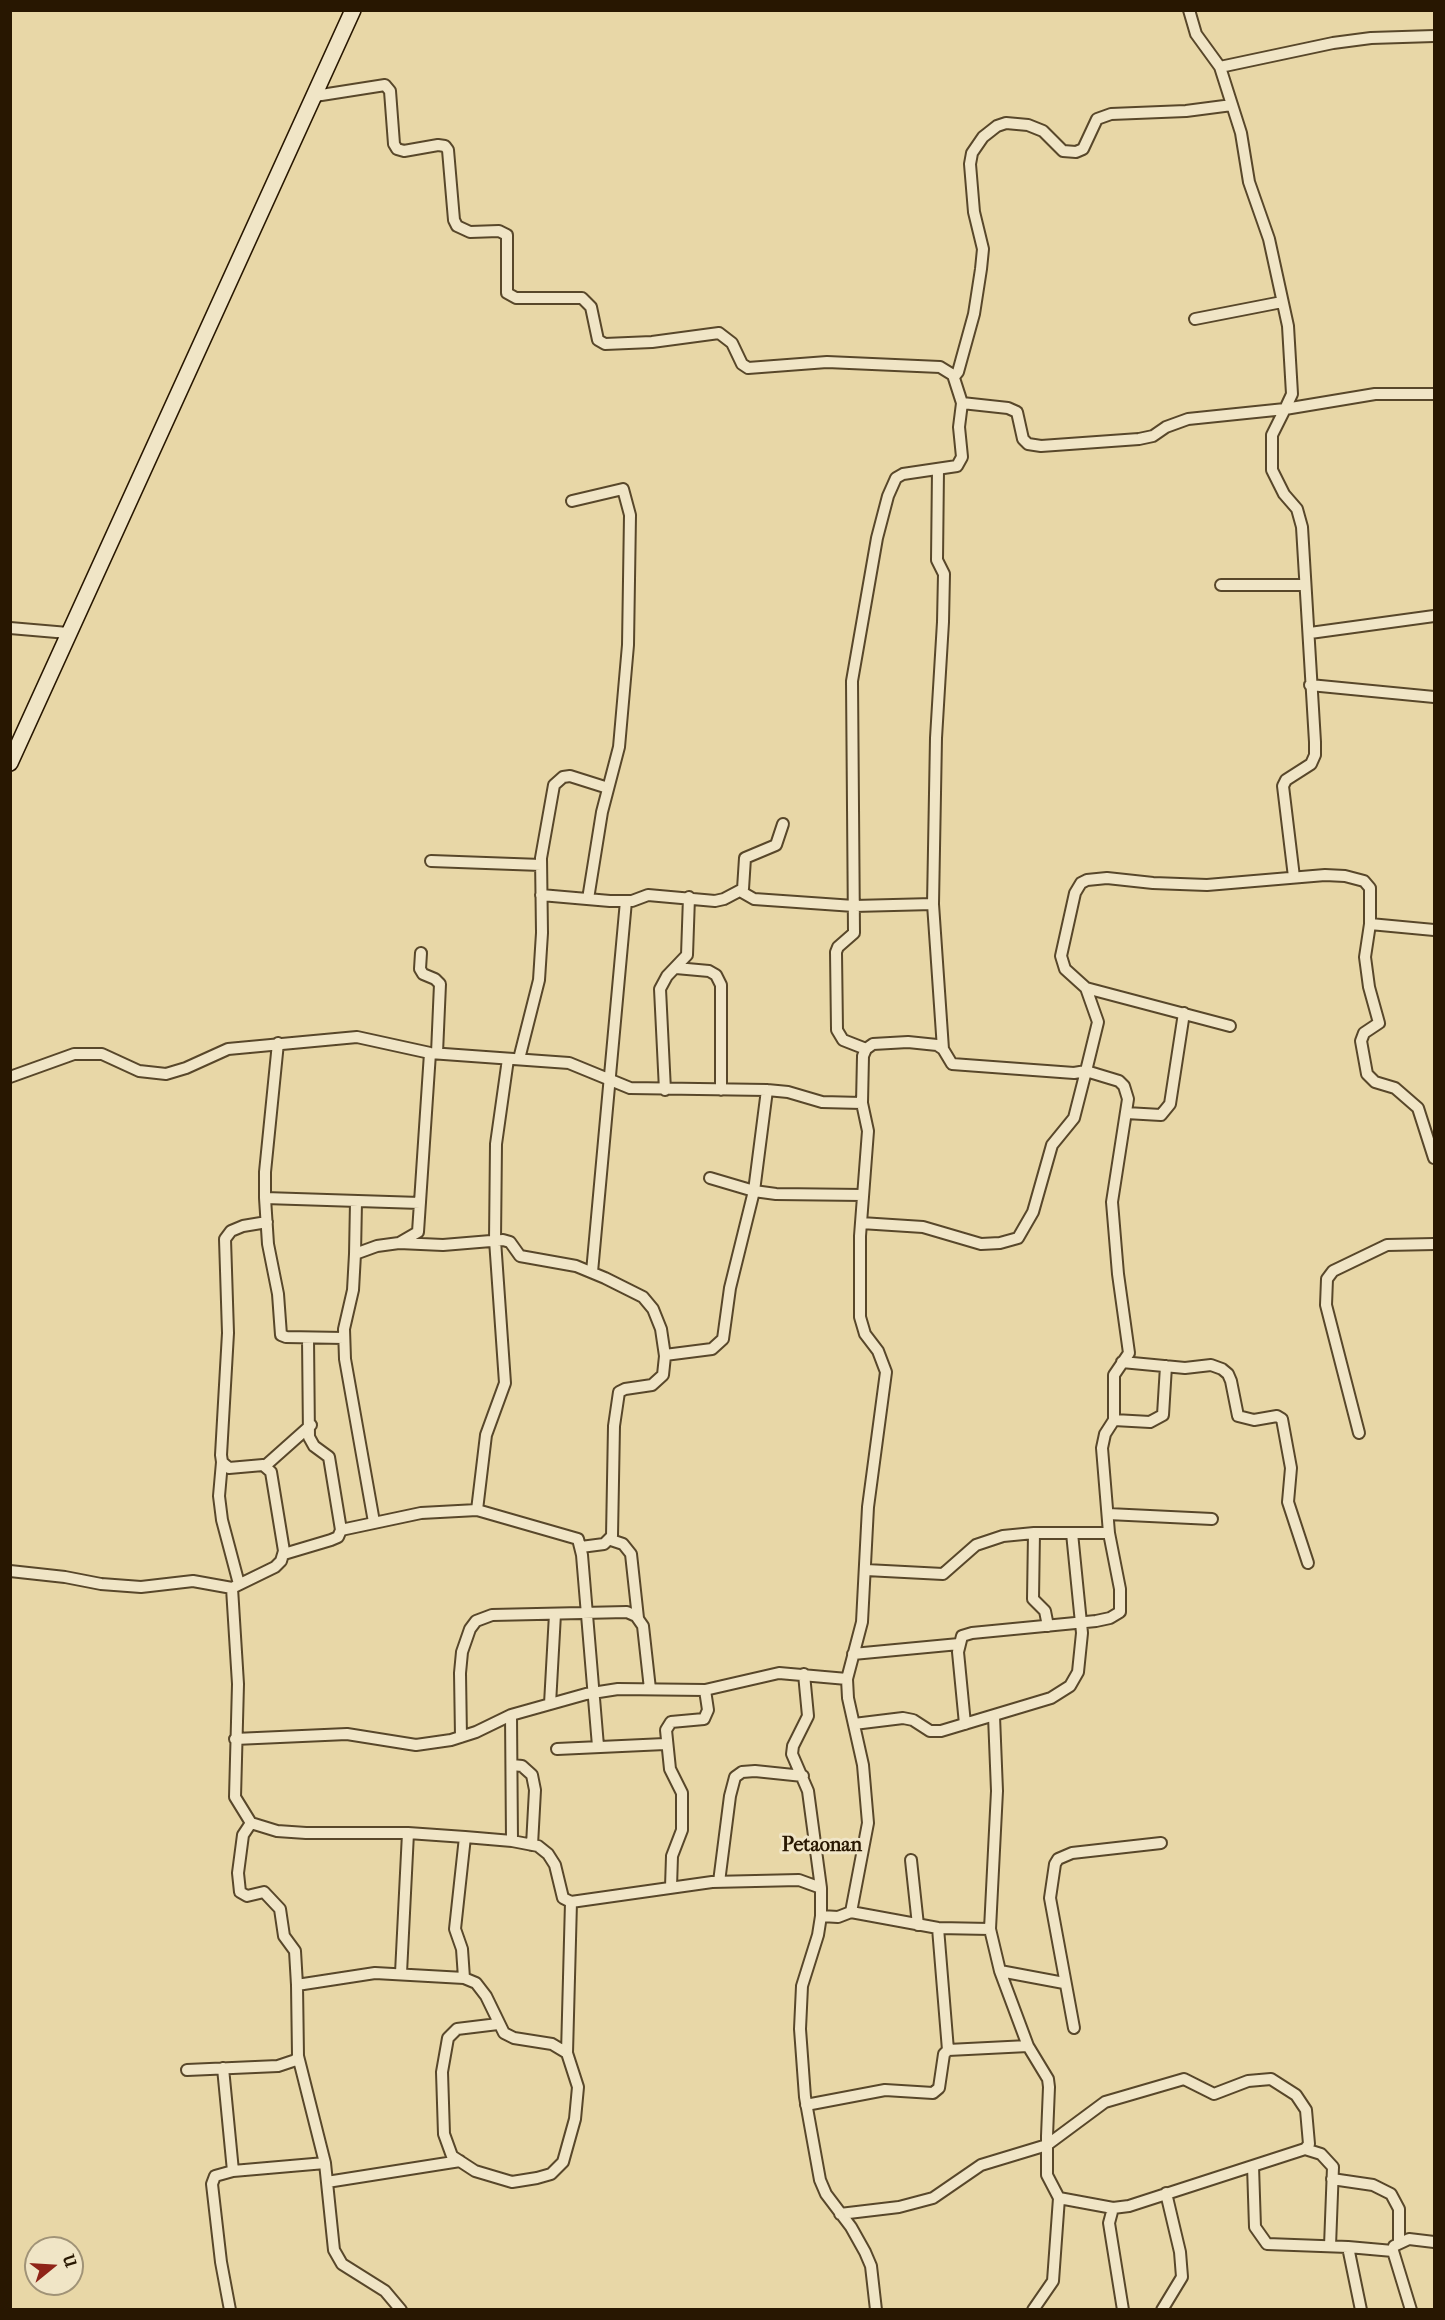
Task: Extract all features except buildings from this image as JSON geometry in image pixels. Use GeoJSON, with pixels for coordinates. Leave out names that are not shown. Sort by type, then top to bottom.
{"type":"FeatureCollection","features":[{"type":"Feature","properties":{"kind":"main road"},"geometry":{"type":"LineString","coordinates":[[10,763],[353,10]]}},
{"type":"Feature","properties":{"kind":"street"},"geometry":{"type":"LineString","coordinates":[[1189,10],[1196,34],[1220,67],[1241,133],[1249,182],[1269,239],[1287,326],[1292,394],[1272,435],[1272,470],[1275,481],[1293,502],[1300,516],[1310,633],[1310,685],[1315,756],[1311,764],[1286,780],[1283,786],[1294,877]]}},
{"type":"Feature","properties":{"kind":"street"},"geometry":{"type":"LineString","coordinates":[[1220,67],[1343,41],[1434,36]]}},
{"type":"Feature","properties":{"kind":"street"},"geometry":{"type":"LineString","coordinates":[[315,96],[378,84],[385,86],[390,91],[394,144],[397,149],[404,151],[438,145],[445,146],[448,150],[454,220],[457,226],[470,232],[499,231],[507,235],[507,293],[516,298],[582,298],[591,307],[598,340],[605,344],[652,342],[719,333],[732,343],[742,364],[748,368],[826,362],[940,367],[946,368],[954,376],[962,403],[959,427],[962,457],[957,466],[903,474],[896,478],[877,538],[852,681],[854,933],[838,947],[836,952],[837,1030],[843,1040],[866,1049]]}},
{"type":"Feature","properties":{"kind":"street"},"geometry":{"type":"LineString","coordinates":[[954,376],[958,372],[974,314],[981,269],[983,249],[974,212],[970,164],[972,153],[983,137],[998,126],[1028,125],[1043,131],[1063,151],[1076,152],[1083,149],[1097,119],[1111,114],[1186,111],[1232,105]]}},
{"type":"Feature","properties":{"kind":"street"},"geometry":{"type":"LineString","coordinates":[[1195,319],[1282,302]]}},
{"type":"Feature","properties":{"kind":"street"},"geometry":{"type":"LineString","coordinates":[[962,403],[1008,408],[1017,412],[1023,439],[1028,444],[1041,446],[1139,439],[1153,436],[1166,427],[1188,419],[1285,409],[1375,394],[1434,394]]}},
{"type":"Feature","properties":{"kind":"street"},"geometry":{"type":"LineString","coordinates":[[938,470],[936,560],[944,574],[944,612],[936,738],[933,904],[943,1049],[952,1064],[1074,1073],[1086,1071],[1119,1081],[1124,1086],[1128,1099],[1112,1202],[1118,1274],[1129,1353],[1114,1375],[1114,1420],[1105,1434],[1102,1448],[1109,1533],[1120,1589],[1120,1612],[1110,1618],[962,1636],[959,1644],[965,1724]]}},
{"type":"Feature","properties":{"kind":"street"},"geometry":{"type":"LineString","coordinates":[[572,501],[623,489],[630,514],[628,645],[619,747],[608,788],[588,899]]}},
{"type":"Feature","properties":{"kind":"street"},"geometry":{"type":"LineString","coordinates":[[1221,585],[1305,585]]}},
{"type":"Feature","properties":{"kind":"street"},"geometry":{"type":"LineString","coordinates":[[1310,633],[1434,616]]}},
{"type":"Feature","properties":{"kind":"street"},"geometry":{"type":"LineString","coordinates":[[10,628],[68,633]]}},
{"type":"Feature","properties":{"kind":"street"},"geometry":{"type":"LineString","coordinates":[[1310,685],[1434,697]]}},
{"type":"Feature","properties":{"kind":"street"},"geometry":{"type":"LineString","coordinates":[[477,1510],[486,1435],[504,1383],[495,1240],[496,1144],[513,1059],[538,987],[541,865],[554,785],[558,780],[570,776],[608,788]]}},
{"type":"Feature","properties":{"kind":"street"},"geometry":{"type":"LineString","coordinates":[[541,895],[626,902],[648,895],[715,901],[740,891],[745,886],[745,858],[776,845],[783,824]]}},
{"type":"Feature","properties":{"kind":"street"},"geometry":{"type":"LineString","coordinates":[[431,861],[541,865]]}},
{"type":"Feature","properties":{"kind":"street"},"geometry":{"type":"LineString","coordinates":[[1230,1026],[1086,988],[1065,969],[1061,956],[1075,893],[1081,883],[1087,880],[1107,878],[1207,885],[1294,877],[1346,876],[1364,881],[1370,888],[1370,924],[1365,957],[1369,987],[1379,1023],[1364,1033],[1360,1041],[1366,1074],[1375,1082],[1395,1088],[1418,1107],[1434,1158]]}},
{"type":"Feature","properties":{"kind":"street"},"geometry":{"type":"LineString","coordinates":[[740,891],[754,899],[854,906],[933,904]]}},
{"type":"Feature","properties":{"kind":"street"},"geometry":{"type":"LineString","coordinates":[[665,1090],[660,989],[687,955],[689,897]]}},
{"type":"Feature","properties":{"kind":"street"},"geometry":{"type":"LineString","coordinates":[[592,1272],[626,902]]}},
{"type":"Feature","properties":{"kind":"street"},"geometry":{"type":"LineString","coordinates":[[1370,924],[1434,930]]}},
{"type":"Feature","properties":{"kind":"street"},"geometry":{"type":"LineString","coordinates":[[399,1243],[418,1232],[440,984],[423,974],[420,969],[421,953]]}},
{"type":"Feature","properties":{"kind":"street"},"geometry":{"type":"LineString","coordinates":[[676,968],[709,971],[716,975],[721,985],[721,1090]]}},
{"type":"Feature","properties":{"kind":"street"},"geometry":{"type":"LineString","coordinates":[[861,1223],[923,1227],[981,1244],[1000,1243],[1021,1236],[1033,1212],[1052,1145],[1074,1118],[1078,1107],[1098,1022],[1086,988]]}},
{"type":"Feature","properties":{"kind":"street"},"geometry":{"type":"LineString","coordinates":[[1126,1113],[1161,1115],[1170,1104],[1184,1012]]}},
{"type":"Feature","properties":{"kind":"street"},"geometry":{"type":"LineString","coordinates":[[10,1077],[74,1054],[102,1054],[138,1071],[166,1074],[186,1068],[228,1049],[278,1043],[368,1038],[396,1047],[433,1053],[569,1063],[630,1088],[767,1090],[788,1092],[822,1102],[862,1103]]}},
{"type":"Feature","properties":{"kind":"street"},"geometry":{"type":"LineString","coordinates":[[851,1912],[868,1823],[863,1765],[847,1678],[862,1622],[872,1469],[886,1372],[878,1351],[865,1334],[860,1317],[861,1223],[868,1131],[862,1103],[863,1056],[866,1049],[873,1044],[908,1042],[936,1045],[943,1049]]}},
{"type":"Feature","properties":{"kind":"street"},"geometry":{"type":"LineString","coordinates":[[278,1043],[265,1172],[265,1198],[278,1294],[280,1331],[286,1337],[344,1338]]}},
{"type":"Feature","properties":{"kind":"street"},"geometry":{"type":"LineString","coordinates":[[665,1355],[712,1349],[723,1339],[730,1288],[754,1191],[767,1090]]}},
{"type":"Feature","properties":{"kind":"street"},"geometry":{"type":"LineString","coordinates":[[710,1178],[754,1191],[863,1195]]}},
{"type":"Feature","properties":{"kind":"street"},"geometry":{"type":"LineString","coordinates":[[265,1198],[420,1203]]}},
{"type":"Feature","properties":{"kind":"street"},"geometry":{"type":"LineString","coordinates":[[357,1202],[353,1290],[344,1338],[345,1359],[374,1522]]}},
{"type":"Feature","properties":{"kind":"street"},"geometry":{"type":"LineString","coordinates":[[267,1222],[243,1226],[231,1231],[225,1239],[228,1333],[219,1497],[236,1586],[238,1684],[235,1797],[251,1823],[277,1831],[408,1833],[512,1841],[532,1845],[548,1854],[555,1865],[563,1898],[571,1902],[719,1882],[799,1880],[821,1888]]}},
{"type":"Feature","properties":{"kind":"street"},"geometry":{"type":"LineString","coordinates":[[355,1254],[377,1246],[399,1243],[443,1245],[495,1240],[510,1242],[520,1256],[576,1266],[643,1297],[653,1309],[662,1329],[665,1355],[663,1375],[657,1382],[625,1389],[618,1395],[614,1426],[611,1540]]}},
{"type":"Feature","properties":{"kind":"street"},"geometry":{"type":"LineString","coordinates":[[1359,1433],[1326,1305],[1327,1279],[1333,1271],[1387,1245],[1434,1244]]}},
{"type":"Feature","properties":{"kind":"street"},"geometry":{"type":"LineString","coordinates":[[10,1571],[65,1577],[101,1584],[141,1587],[193,1581],[236,1586],[275,1567],[284,1554],[338,1537],[341,1530],[328,1457],[311,1442],[308,1338]]}},
{"type":"Feature","properties":{"kind":"street"},"geometry":{"type":"LineString","coordinates":[[1122,1362],[1166,1366],[1211,1365],[1228,1374],[1238,1416],[1254,1420],[1277,1416],[1282,1419],[1291,1468],[1288,1502],[1308,1563]]}},
{"type":"Feature","properties":{"kind":"street"},"geometry":{"type":"LineString","coordinates":[[1114,1420],[1150,1422],[1162,1415],[1166,1366]]}},
{"type":"Feature","properties":{"kind":"street"},"geometry":{"type":"LineString","coordinates":[[266,1466],[276,1454],[310,1425]]}},
{"type":"Feature","properties":{"kind":"street"},"geometry":{"type":"LineString","coordinates":[[222,1462],[229,1468],[256,1464],[266,1466],[272,1475],[284,1554]]}},
{"type":"Feature","properties":{"kind":"street"},"geometry":{"type":"LineString","coordinates":[[341,1530],[421,1514],[477,1510],[578,1539],[581,1547],[598,1746]]}},
{"type":"Feature","properties":{"kind":"street"},"geometry":{"type":"LineString","coordinates":[[1108,1514],[1212,1519]]}},
{"type":"Feature","properties":{"kind":"street"},"geometry":{"type":"LineString","coordinates":[[866,1570],[943,1574],[976,1545],[1003,1536],[1034,1533],[1109,1533]]}},
{"type":"Feature","properties":{"kind":"street"},"geometry":{"type":"LineString","coordinates":[[1034,1533],[1033,1599],[1045,1611],[1048,1626]]}},
{"type":"Feature","properties":{"kind":"street"},"geometry":{"type":"LineString","coordinates":[[854,1724],[903,1718],[913,1720],[930,1731],[965,1724],[1051,1698],[1070,1686],[1078,1672],[1082,1622],[1072,1533]]}},
{"type":"Feature","properties":{"kind":"street"},"geometry":{"type":"LineString","coordinates":[[581,1547],[604,1544],[611,1540],[622,1544],[632,1554],[638,1618],[643,1626],[650,1689]]}},
{"type":"Feature","properties":{"kind":"street"},"geometry":{"type":"LineString","coordinates":[[461,1737],[462,1652],[470,1629],[476,1621],[492,1615],[627,1612],[638,1618]]}},
{"type":"Feature","properties":{"kind":"street"},"geometry":{"type":"LineString","coordinates":[[550,1704],[555,1614]]}},
{"type":"Feature","properties":{"kind":"street"},"geometry":{"type":"LineString","coordinates":[[853,1654],[959,1644]]}},
{"type":"Feature","properties":{"kind":"street"},"geometry":{"type":"LineString","coordinates":[[235,1738],[347,1734],[416,1745],[461,1737],[512,1715],[618,1689],[705,1690],[779,1673],[847,1678]]}},
{"type":"Feature","properties":{"kind":"street"},"geometry":{"type":"LineString","coordinates":[[804,1674],[808,1716],[792,1749],[803,1776],[810,1803],[821,1888],[818,1935],[802,1986],[800,2029],[806,2105],[820,2180],[840,2214],[856,2235],[870,2266],[876,2310]]}},
{"type":"Feature","properties":{"kind":"street"},"geometry":{"type":"LineString","coordinates":[[671,1887],[672,1856],[682,1830],[681,1793],[670,1769],[665,1744],[666,1730],[671,1722],[699,1721],[707,1716],[705,1690]]}},
{"type":"Feature","properties":{"kind":"street"},"geometry":{"type":"LineString","coordinates":[[512,1715],[512,1841]]}},
{"type":"Feature","properties":{"kind":"street"},"geometry":{"type":"LineString","coordinates":[[994,1716],[997,1791],[990,1929],[1000,1971],[1028,2046],[1048,2079],[1047,2175],[1059,2198],[1053,2281],[1033,2310]]}},
{"type":"Feature","properties":{"kind":"street"},"geometry":{"type":"LineString","coordinates":[[557,1749],[665,1744]]}},
{"type":"Feature","properties":{"kind":"street"},"geometry":{"type":"LineString","coordinates":[[512,1766],[522,1767],[532,1776],[535,1790],[532,1845]]}},
{"type":"Feature","properties":{"kind":"street"},"geometry":{"type":"LineString","coordinates":[[719,1882],[730,1796],[735,1777],[742,1772],[755,1770],[803,1776]]}},
{"type":"Feature","properties":{"kind":"street"},"geometry":{"type":"LineString","coordinates":[[251,1823],[243,1834],[238,1873],[240,1892],[247,1896],[264,1892],[280,1909],[284,1936],[295,1951],[298,2056],[325,2163],[334,2250],[338,2259],[385,2291],[401,2310]]}},
{"type":"Feature","properties":{"kind":"street"},"geometry":{"type":"LineString","coordinates":[[400,1973],[408,1833]]}},
{"type":"Feature","properties":{"kind":"street"},"geometry":{"type":"LineString","coordinates":[[464,1978],[462,1949],[455,1929],[465,1837]]}},
{"type":"Feature","properties":{"kind":"street"},"geometry":{"type":"LineString","coordinates":[[1074,2028],[1050,1898],[1051,1880],[1058,1859],[1072,1853],[1161,1843]]}},
{"type":"Feature","properties":{"kind":"street"},"geometry":{"type":"LineString","coordinates":[[911,1860],[918,1925]]}},
{"type":"Feature","properties":{"kind":"street"},"geometry":{"type":"LineString","coordinates":[[498,2024],[457,2029],[448,2038],[444,2056],[442,2121],[448,2148],[452,2156],[475,2170],[512,2182],[550,2174],[563,2162],[575,2119],[578,2087],[567,2053],[571,1902]]}},
{"type":"Feature","properties":{"kind":"street"},"geometry":{"type":"LineString","coordinates":[[821,1916],[838,1917],[851,1912],[938,1928],[990,1929]]}},
{"type":"Feature","properties":{"kind":"street"},"geometry":{"type":"LineString","coordinates":[[938,1928],[948,2050]]}},
{"type":"Feature","properties":{"kind":"street"},"geometry":{"type":"LineString","coordinates":[[1000,1971],[1064,1983]]}},
{"type":"Feature","properties":{"kind":"street"},"geometry":{"type":"LineString","coordinates":[[297,1985],[375,1972],[464,1978],[476,1983],[486,1996],[504,2033],[514,2038],[552,2044],[567,2053]]}},
{"type":"Feature","properties":{"kind":"street"},"geometry":{"type":"LineString","coordinates":[[806,2105],[885,2090],[933,2093],[939,2088],[944,2054],[948,2050],[1028,2046]]}},
{"type":"Feature","properties":{"kind":"street"},"geometry":{"type":"LineString","coordinates":[[187,2070],[278,2066],[298,2056]]}},
{"type":"Feature","properties":{"kind":"street"},"geometry":{"type":"LineString","coordinates":[[223,2068],[232,2171]]}},
{"type":"Feature","properties":{"kind":"street"},"geometry":{"type":"LineString","coordinates":[[840,2214],[915,2204],[933,2198],[981,2165],[1047,2145],[1104,2102],[1184,2079],[1214,2094],[1248,2081],[1271,2079],[1296,2095],[1306,2110],[1310,2131],[1309,2144],[1305,2149],[1129,2206],[1113,2208],[1059,2198]]}},
{"type":"Feature","properties":{"kind":"street"},"geometry":{"type":"LineString","coordinates":[[1305,2149],[1327,2158],[1333,2168],[1330,2246]]}},
{"type":"Feature","properties":{"kind":"street"},"geometry":{"type":"LineString","coordinates":[[327,2182],[460,2161]]}},
{"type":"Feature","properties":{"kind":"street"},"geometry":{"type":"LineString","coordinates":[[230,2310],[212,2184],[215,2176],[232,2171],[325,2163]]}},
{"type":"Feature","properties":{"kind":"street"},"geometry":{"type":"LineString","coordinates":[[1252,2166],[1254,2227],[1266,2244],[1389,2250],[1396,2254],[1410,2310]]}},
{"type":"Feature","properties":{"kind":"street"},"geometry":{"type":"LineString","coordinates":[[1332,2179],[1373,2185],[1391,2193],[1399,2209],[1399,2242]]}},
{"type":"Feature","properties":{"kind":"street"},"geometry":{"type":"LineString","coordinates":[[1162,2310],[1182,2277],[1180,2252],[1166,2193]]}},
{"type":"Feature","properties":{"kind":"street"},"geometry":{"type":"LineString","coordinates":[[1113,2208],[1109,2223],[1123,2310]]}},
{"type":"Feature","properties":{"kind":"street"},"geometry":{"type":"LineString","coordinates":[[1389,2250],[1399,2242],[1409,2239],[1434,2242]]}},
{"type":"Feature","properties":{"kind":"street"},"geometry":{"type":"LineString","coordinates":[[1348,2247],[1360,2310]]}},
{"type":"Feature","properties":{"kind":"district","name":"Petaonan"},"geometry":{"type":"Point","coordinates":[822,1846]}}]}
